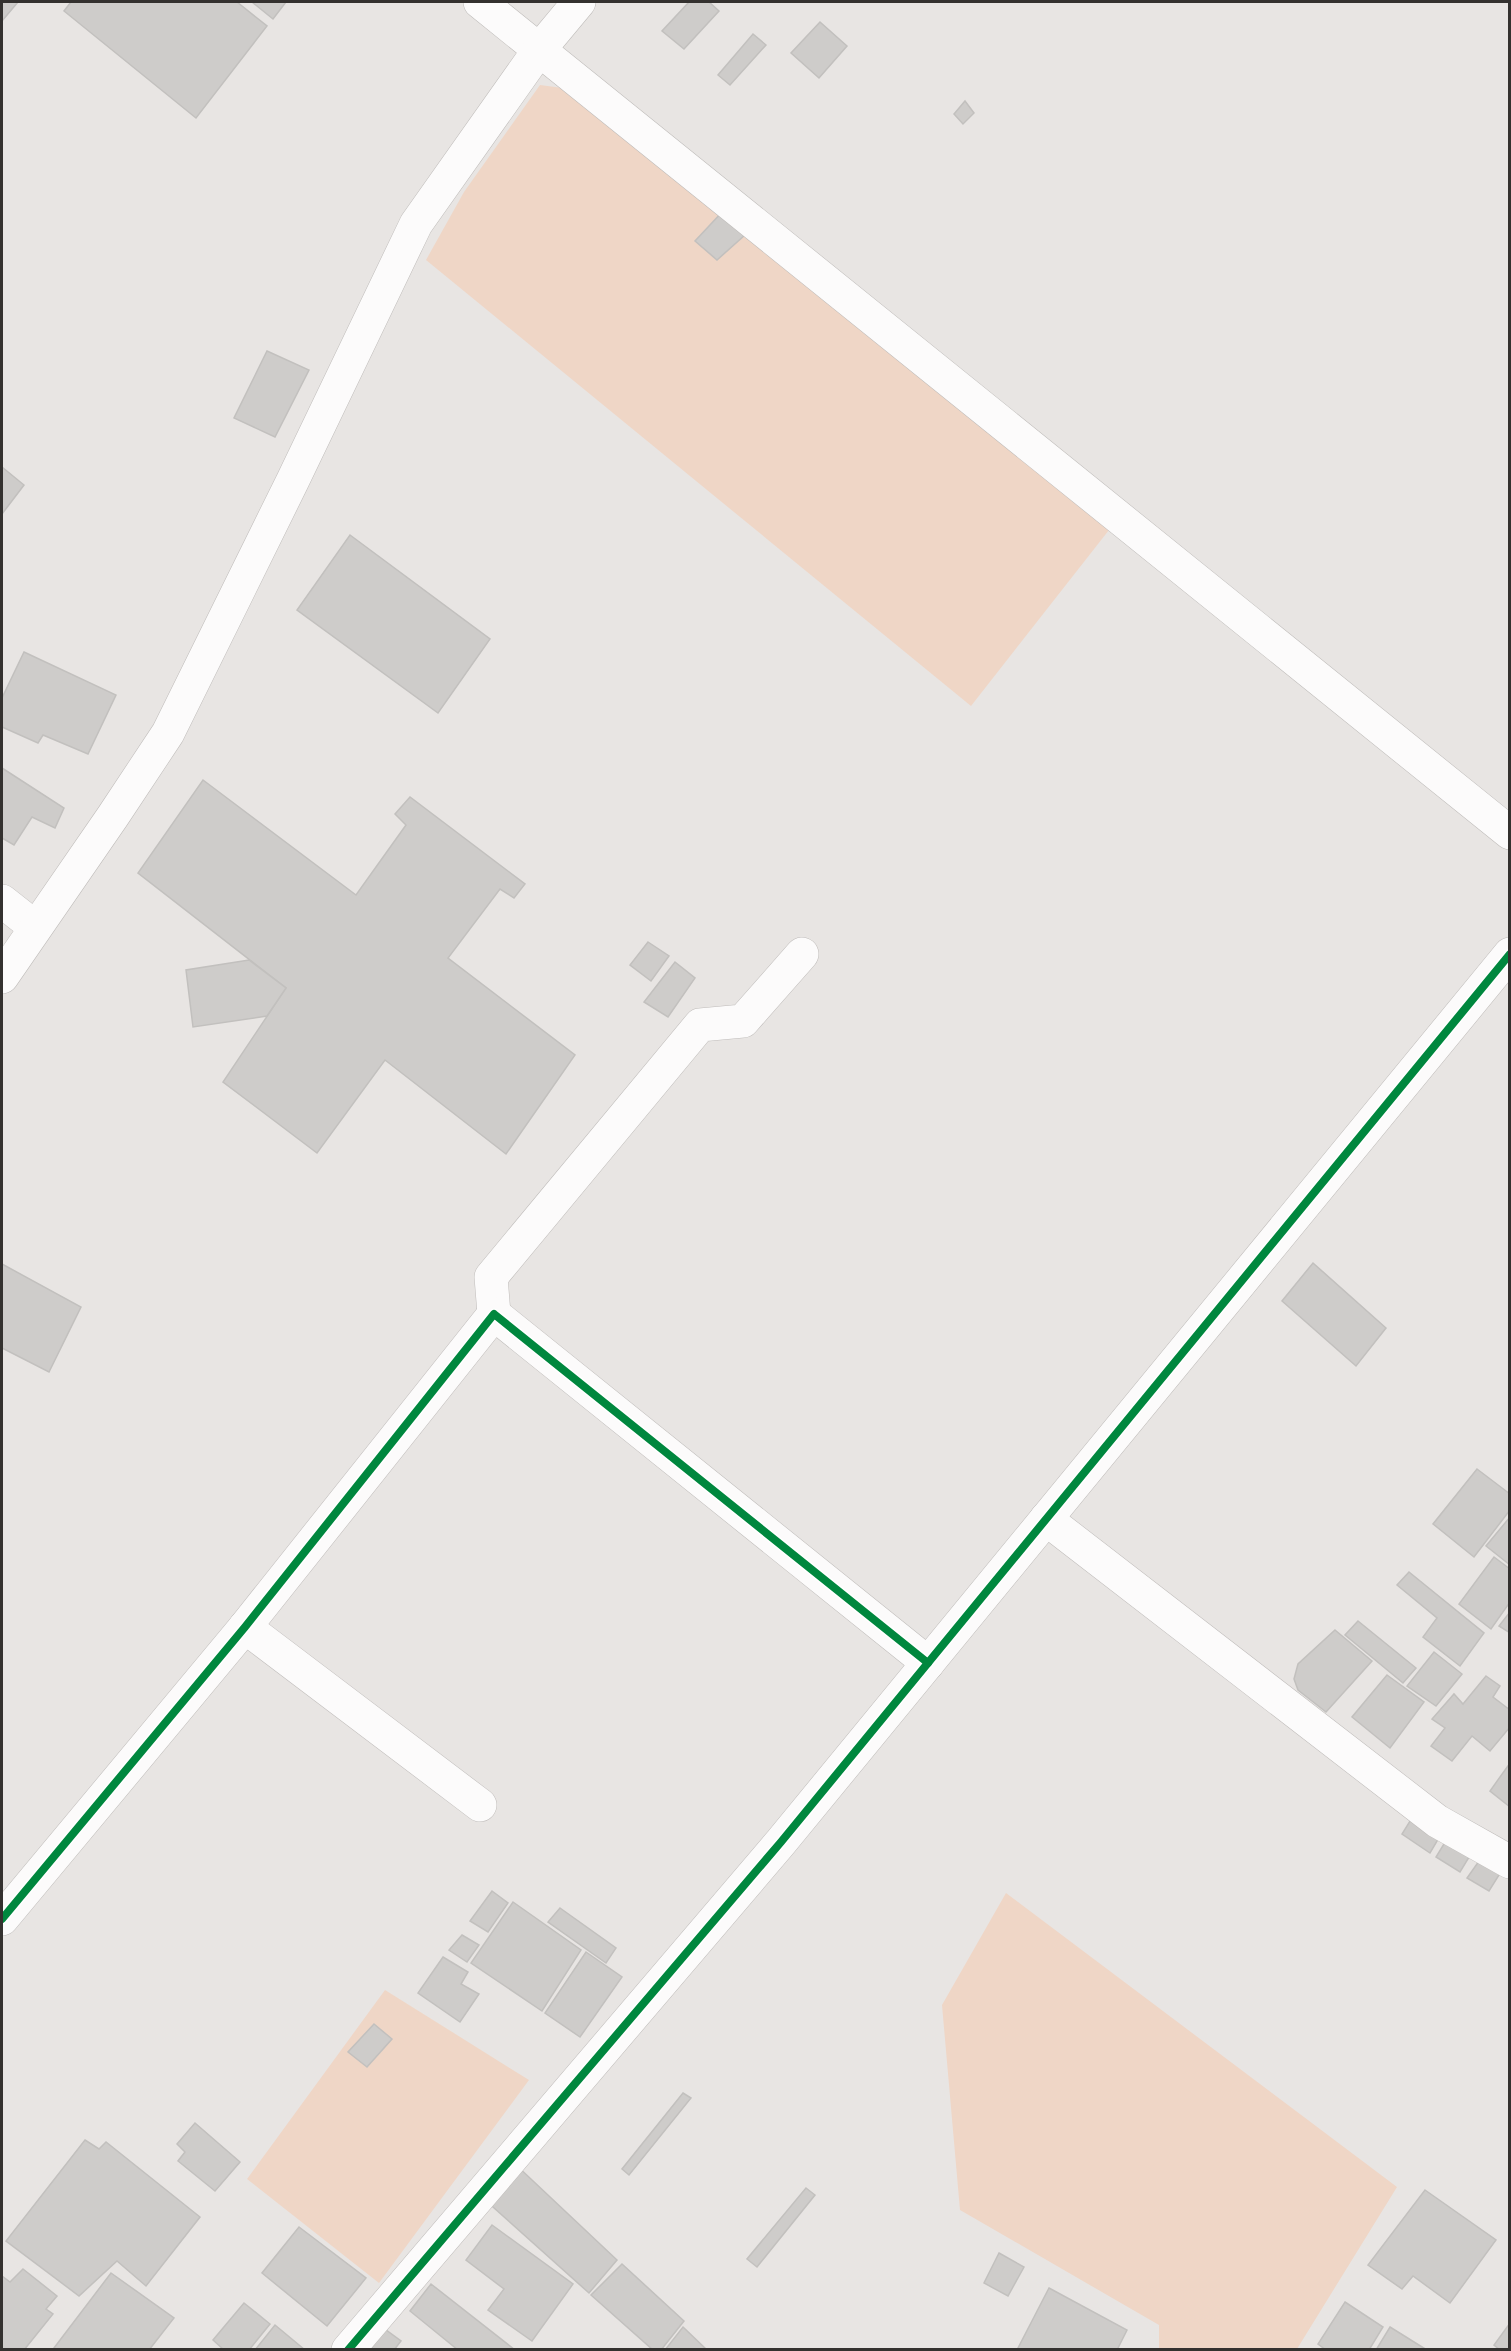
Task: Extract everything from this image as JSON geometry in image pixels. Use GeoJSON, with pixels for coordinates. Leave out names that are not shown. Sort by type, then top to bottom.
{"type":"FeatureCollection","features":[{"type":"Feature","properties":{"kind":"street"},"geometry":{"type":"LineString","coordinates":[[480,2],[1509,833]]}},
{"type":"Feature","properties":{"kind":"street"},"geometry":{"type":"LineString","coordinates":[[2,977],[168,733],[416,224],[539,50],[579,2]]}},
{"type":"Feature","properties":{"kind":"street"},"geometry":{"type":"LineString","coordinates":[[2,901],[35,927]]}},
{"type":"Feature","properties":{"kind":"street"},"geometry":{"type":"LineString","coordinates":[[2,1919],[245,1627],[494,1314],[491,1277],[700,1025],[743,1021],[802,954]]}},
{"type":"Feature","properties":{"kind":"street"},"geometry":{"type":"LineString","coordinates":[[348,2349],[781,1842],[1509,954]]}},
{"type":"Feature","properties":{"kind":"street"},"geometry":{"type":"LineString","coordinates":[[494,1314],[928,1663]]}},
{"type":"Feature","properties":{"kind":"street"},"geometry":{"type":"LineString","coordinates":[[1046,1519],[1437,1821],[1509,1862]]}},
{"type":"Feature","properties":{"kind":"street"},"geometry":{"type":"LineString","coordinates":[[245,1627],[480,1805]]}},
{"type":"Feature","properties":{"kind":"shaded area"},"geometry":{"type":"Polygon","coordinates":[[[540,85],[570,89],[1109,530],[971,706],[426,260],[464,192],[540,85]]]}},
{"type":"Feature","properties":{"kind":"shaded area"},"geometry":{"type":"Polygon","coordinates":[[[1006,1893],[1397,2187],[1297,2349],[1159,2349],[1159,2325],[960,2210],[942,2005],[1006,1893]]]}},
{"type":"Feature","properties":{"kind":"shaded area"},"geometry":{"type":"Polygon","coordinates":[[[385,1990],[529,2080],[379,2283],[247,2179],[385,1990]]]}},
{"type":"Feature","properties":{"kind":"building"},"geometry":{"type":"Polygon","coordinates":[[[2,2],[18,2],[2,21],[2,2]]]}},
{"type":"Feature","properties":{"kind":"building"},"geometry":{"type":"Polygon","coordinates":[[[71,2],[237,2],[267,26],[196,118],[64,11],[71,2]]]}},
{"type":"Feature","properties":{"kind":"building"},"geometry":{"type":"Polygon","coordinates":[[[252,2],[286,2],[273,19],[252,2]]]}},
{"type":"Feature","properties":{"kind":"building"},"geometry":{"type":"Polygon","coordinates":[[[689,2],[709,2],[719,11],[684,49],[662,31],[689,2]]]}},
{"type":"Feature","properties":{"kind":"building"},"geometry":{"type":"Polygon","coordinates":[[[820,22],[847,46],[819,78],[791,53],[820,22]]]}},
{"type":"Feature","properties":{"kind":"building"},"geometry":{"type":"Polygon","coordinates":[[[753,34],[766,45],[730,85],[718,75],[753,34]]]}},
{"type":"Feature","properties":{"kind":"building"},"geometry":{"type":"Polygon","coordinates":[[[965,101],[974,113],[963,124],[954,114],[965,101]]]}},
{"type":"Feature","properties":{"kind":"building"},"geometry":{"type":"Polygon","coordinates":[[[723,211],[745,235],[717,260],[695,241],[723,211]]]}},
{"type":"Feature","properties":{"kind":"building"},"geometry":{"type":"Polygon","coordinates":[[[267,351],[309,370],[275,437],[234,418],[267,351]]]}},
{"type":"Feature","properties":{"kind":"building"},"geometry":{"type":"Polygon","coordinates":[[[2,467],[24,485],[2,514],[2,467]]]}},
{"type":"Feature","properties":{"kind":"building"},"geometry":{"type":"Polygon","coordinates":[[[350,535],[490,639],[438,713],[297,610],[350,535]]]}},
{"type":"Feature","properties":{"kind":"building"},"geometry":{"type":"Polygon","coordinates":[[[24,652],[116,695],[88,754],[43,735],[38,743],[2,727],[2,698],[24,652]]]}},
{"type":"Feature","properties":{"kind":"building"},"geometry":{"type":"Polygon","coordinates":[[[2,768],[64,808],[55,828],[32,817],[14,845],[2,838],[2,768]]]}},
{"type":"Feature","properties":{"kind":"building"},"geometry":{"type":"Polygon","coordinates":[[[203,780],[356,895],[406,825],[395,814],[410,797],[525,884],[514,898],[500,889],[448,958],[575,1055],[506,1154],[385,1060],[317,1153],[223,1082],[286,988],[138,873],[203,780]]]}},
{"type":"Feature","properties":{"kind":"building"},"geometry":{"type":"Polygon","coordinates":[[[648,942],[669,956],[651,981],[630,965],[648,942]]]}},
{"type":"Feature","properties":{"kind":"building"},"geometry":{"type":"Polygon","coordinates":[[[249,960],[286,988],[267,1016],[193,1027],[186,970],[249,960]]]}},
{"type":"Feature","properties":{"kind":"building"},"geometry":{"type":"Polygon","coordinates":[[[675,962],[695,978],[668,1017],[644,1002],[675,962]]]}},
{"type":"Feature","properties":{"kind":"building"},"geometry":{"type":"Polygon","coordinates":[[[1313,1263],[1386,1328],[1356,1366],[1282,1301],[1313,1263]]]}},
{"type":"Feature","properties":{"kind":"building"},"geometry":{"type":"Polygon","coordinates":[[[2,1264],[81,1307],[49,1372],[2,1348],[2,1264]]]}},
{"type":"Feature","properties":{"kind":"building"},"geometry":{"type":"Polygon","coordinates":[[[1477,1469],[1510,1494],[1510,1510],[1474,1557],[1433,1524],[1477,1469]]]}},
{"type":"Feature","properties":{"kind":"building"},"geometry":{"type":"Polygon","coordinates":[[[1510,1517],[1510,1565],[1486,1546],[1510,1517]]]}},
{"type":"Feature","properties":{"kind":"building"},"geometry":{"type":"Polygon","coordinates":[[[1494,1557],[1510,1569],[1510,1602],[1491,1629],[1459,1604],[1494,1557]]]}},
{"type":"Feature","properties":{"kind":"building"},"geometry":{"type":"Polygon","coordinates":[[[1409,1572],[1484,1633],[1460,1666],[1423,1637],[1437,1618],[1397,1585],[1409,1572]]]}},
{"type":"Feature","properties":{"kind":"building"},"geometry":{"type":"Polygon","coordinates":[[[1510,1612],[1510,1633],[1499,1626],[1510,1612]]]}},
{"type":"Feature","properties":{"kind":"building"},"geometry":{"type":"Polygon","coordinates":[[[1358,1621],[1416,1668],[1403,1683],[1345,1635],[1358,1621]]]}},
{"type":"Feature","properties":{"kind":"building"},"geometry":{"type":"Polygon","coordinates":[[[1335,1630],[1372,1661],[1326,1712],[1298,1690],[1294,1679],[1298,1664],[1335,1630]]]}},
{"type":"Feature","properties":{"kind":"building"},"geometry":{"type":"Polygon","coordinates":[[[1434,1652],[1462,1674],[1436,1706],[1407,1686],[1434,1652]]]}},
{"type":"Feature","properties":{"kind":"building"},"geometry":{"type":"Polygon","coordinates":[[[1387,1675],[1424,1702],[1390,1748],[1352,1717],[1387,1675]]]}},
{"type":"Feature","properties":{"kind":"building"},"geometry":{"type":"Polygon","coordinates":[[[1486,1676],[1500,1686],[1493,1697],[1510,1710],[1510,1727],[1490,1751],[1472,1736],[1452,1761],[1431,1746],[1445,1728],[1432,1719],[1454,1694],[1463,1704],[1486,1676]]]}},
{"type":"Feature","properties":{"kind":"building"},"geometry":{"type":"Polygon","coordinates":[[[1510,1763],[1510,1807],[1490,1791],[1510,1763]]]}},
{"type":"Feature","properties":{"kind":"building"},"geometry":{"type":"Polygon","coordinates":[[[1415,1813],[1443,1831],[1430,1853],[1402,1834],[1415,1813]]]}},
{"type":"Feature","properties":{"kind":"building"},"geometry":{"type":"Polygon","coordinates":[[[1450,1834],[1474,1849],[1460,1872],[1436,1857],[1450,1834]]]}},
{"type":"Feature","properties":{"kind":"building"},"geometry":{"type":"Polygon","coordinates":[[[1484,1854],[1504,1867],[1489,1891],[1467,1878],[1484,1854]]]}},
{"type":"Feature","properties":{"kind":"building"},"geometry":{"type":"Polygon","coordinates":[[[492,1891],[508,1903],[488,1932],[470,1921],[492,1891]]]}},
{"type":"Feature","properties":{"kind":"building"},"geometry":{"type":"Polygon","coordinates":[[[513,1902],[581,1950],[542,2011],[471,1963],[513,1902]]]}},
{"type":"Feature","properties":{"kind":"building"},"geometry":{"type":"Polygon","coordinates":[[[560,1908],[616,1948],[606,1963],[548,1922],[560,1908]]]}},
{"type":"Feature","properties":{"kind":"building"},"geometry":{"type":"Polygon","coordinates":[[[462,1935],[479,1945],[467,1962],[449,1950],[462,1935]]]}},
{"type":"Feature","properties":{"kind":"building"},"geometry":{"type":"Polygon","coordinates":[[[586,1952],[622,1977],[580,2037],[545,2013],[586,1952]]]}},
{"type":"Feature","properties":{"kind":"building"},"geometry":{"type":"Polygon","coordinates":[[[443,1957],[468,1972],[461,1984],[479,1994],[460,2022],[418,1993],[443,1957]]]}},
{"type":"Feature","properties":{"kind":"building"},"geometry":{"type":"Polygon","coordinates":[[[374,2024],[392,2039],[367,2067],[348,2052],[374,2024]]]}},
{"type":"Feature","properties":{"kind":"building"},"geometry":{"type":"Polygon","coordinates":[[[683,2093],[691,2098],[629,2175],[622,2169],[683,2093]]]}},
{"type":"Feature","properties":{"kind":"building"},"geometry":{"type":"Polygon","coordinates":[[[195,2123],[240,2162],[215,2191],[178,2161],[185,2152],[177,2144],[195,2123]]]}},
{"type":"Feature","properties":{"kind":"building"},"geometry":{"type":"Polygon","coordinates":[[[85,2140],[99,2149],[106,2142],[200,2217],[146,2286],[117,2261],[79,2296],[6,2241],[85,2140]]]}},
{"type":"Feature","properties":{"kind":"building"},"geometry":{"type":"Polygon","coordinates":[[[515,2164],[617,2260],[589,2293],[484,2199],[515,2164]]]}},
{"type":"Feature","properties":{"kind":"building"},"geometry":{"type":"Polygon","coordinates":[[[806,2188],[815,2195],[757,2267],[747,2259],[806,2188]]]}},
{"type":"Feature","properties":{"kind":"building"},"geometry":{"type":"Polygon","coordinates":[[[1425,2190],[1496,2240],[1450,2303],[1413,2276],[1402,2289],[1368,2265],[1425,2190]]]}},
{"type":"Feature","properties":{"kind":"building"},"geometry":{"type":"Polygon","coordinates":[[[492,2225],[573,2284],[532,2341],[488,2310],[504,2289],[466,2260],[492,2225]]]}},
{"type":"Feature","properties":{"kind":"building"},"geometry":{"type":"Polygon","coordinates":[[[299,2227],[366,2278],[327,2326],[262,2273],[299,2227]]]}},
{"type":"Feature","properties":{"kind":"building"},"geometry":{"type":"Polygon","coordinates":[[[999,2253],[1024,2267],[1008,2296],[984,2283],[999,2253]]]}},
{"type":"Feature","properties":{"kind":"building"},"geometry":{"type":"Polygon","coordinates":[[[622,2264],[684,2321],[661,2350],[653,2350],[591,2295],[622,2264]]]}},
{"type":"Feature","properties":{"kind":"building"},"geometry":{"type":"Polygon","coordinates":[[[23,2269],[57,2296],[46,2309],[53,2314],[24,2350],[2,2350],[2,2276],[10,2282],[23,2269]]]}},
{"type":"Feature","properties":{"kind":"building"},"geometry":{"type":"Polygon","coordinates":[[[111,2273],[174,2318],[149,2350],[56,2350],[54,2348],[111,2273]]]}},
{"type":"Feature","properties":{"kind":"building"},"geometry":{"type":"Polygon","coordinates":[[[431,2284],[515,2350],[458,2350],[410,2311],[431,2284]]]}},
{"type":"Feature","properties":{"kind":"building"},"geometry":{"type":"Polygon","coordinates":[[[1049,2288],[1127,2330],[1117,2350],[1017,2350],[1049,2288]]]}},
{"type":"Feature","properties":{"kind":"building"},"geometry":{"type":"Polygon","coordinates":[[[1345,2302],[1383,2327],[1369,2350],[1326,2350],[1318,2344],[1345,2302]]]}},
{"type":"Feature","properties":{"kind":"building"},"geometry":{"type":"Polygon","coordinates":[[[244,2303],[270,2324],[249,2350],[224,2350],[213,2340],[244,2303]]]}},
{"type":"Feature","properties":{"kind":"building"},"geometry":{"type":"Polygon","coordinates":[[[1510,2323],[1510,2350],[1500,2350],[1494,2345],[1510,2323]]]}},
{"type":"Feature","properties":{"kind":"building"},"geometry":{"type":"Polygon","coordinates":[[[378,2324],[401,2341],[394,2350],[357,2350],[378,2324]]]}},
{"type":"Feature","properties":{"kind":"building"},"geometry":{"type":"Polygon","coordinates":[[[275,2325],[305,2350],[255,2350],[275,2325]]]}},
{"type":"Feature","properties":{"kind":"building"},"geometry":{"type":"Polygon","coordinates":[[[683,2327],[707,2350],[665,2350],[683,2327]]]}},
{"type":"Feature","properties":{"kind":"building"},"geometry":{"type":"Polygon","coordinates":[[[1390,2327],[1427,2350],[1376,2350],[1390,2327]]]}},
{"type":"Feature","properties":{"kind":"cycle path"},"geometry":{"type":"LineString","coordinates":[[348,2350],[781,1842],[1510,954]]}},
{"type":"Feature","properties":{"kind":"cycle path"},"geometry":{"type":"LineString","coordinates":[[2,1919],[245,1627],[494,1314],[928,1663]]}}]}
